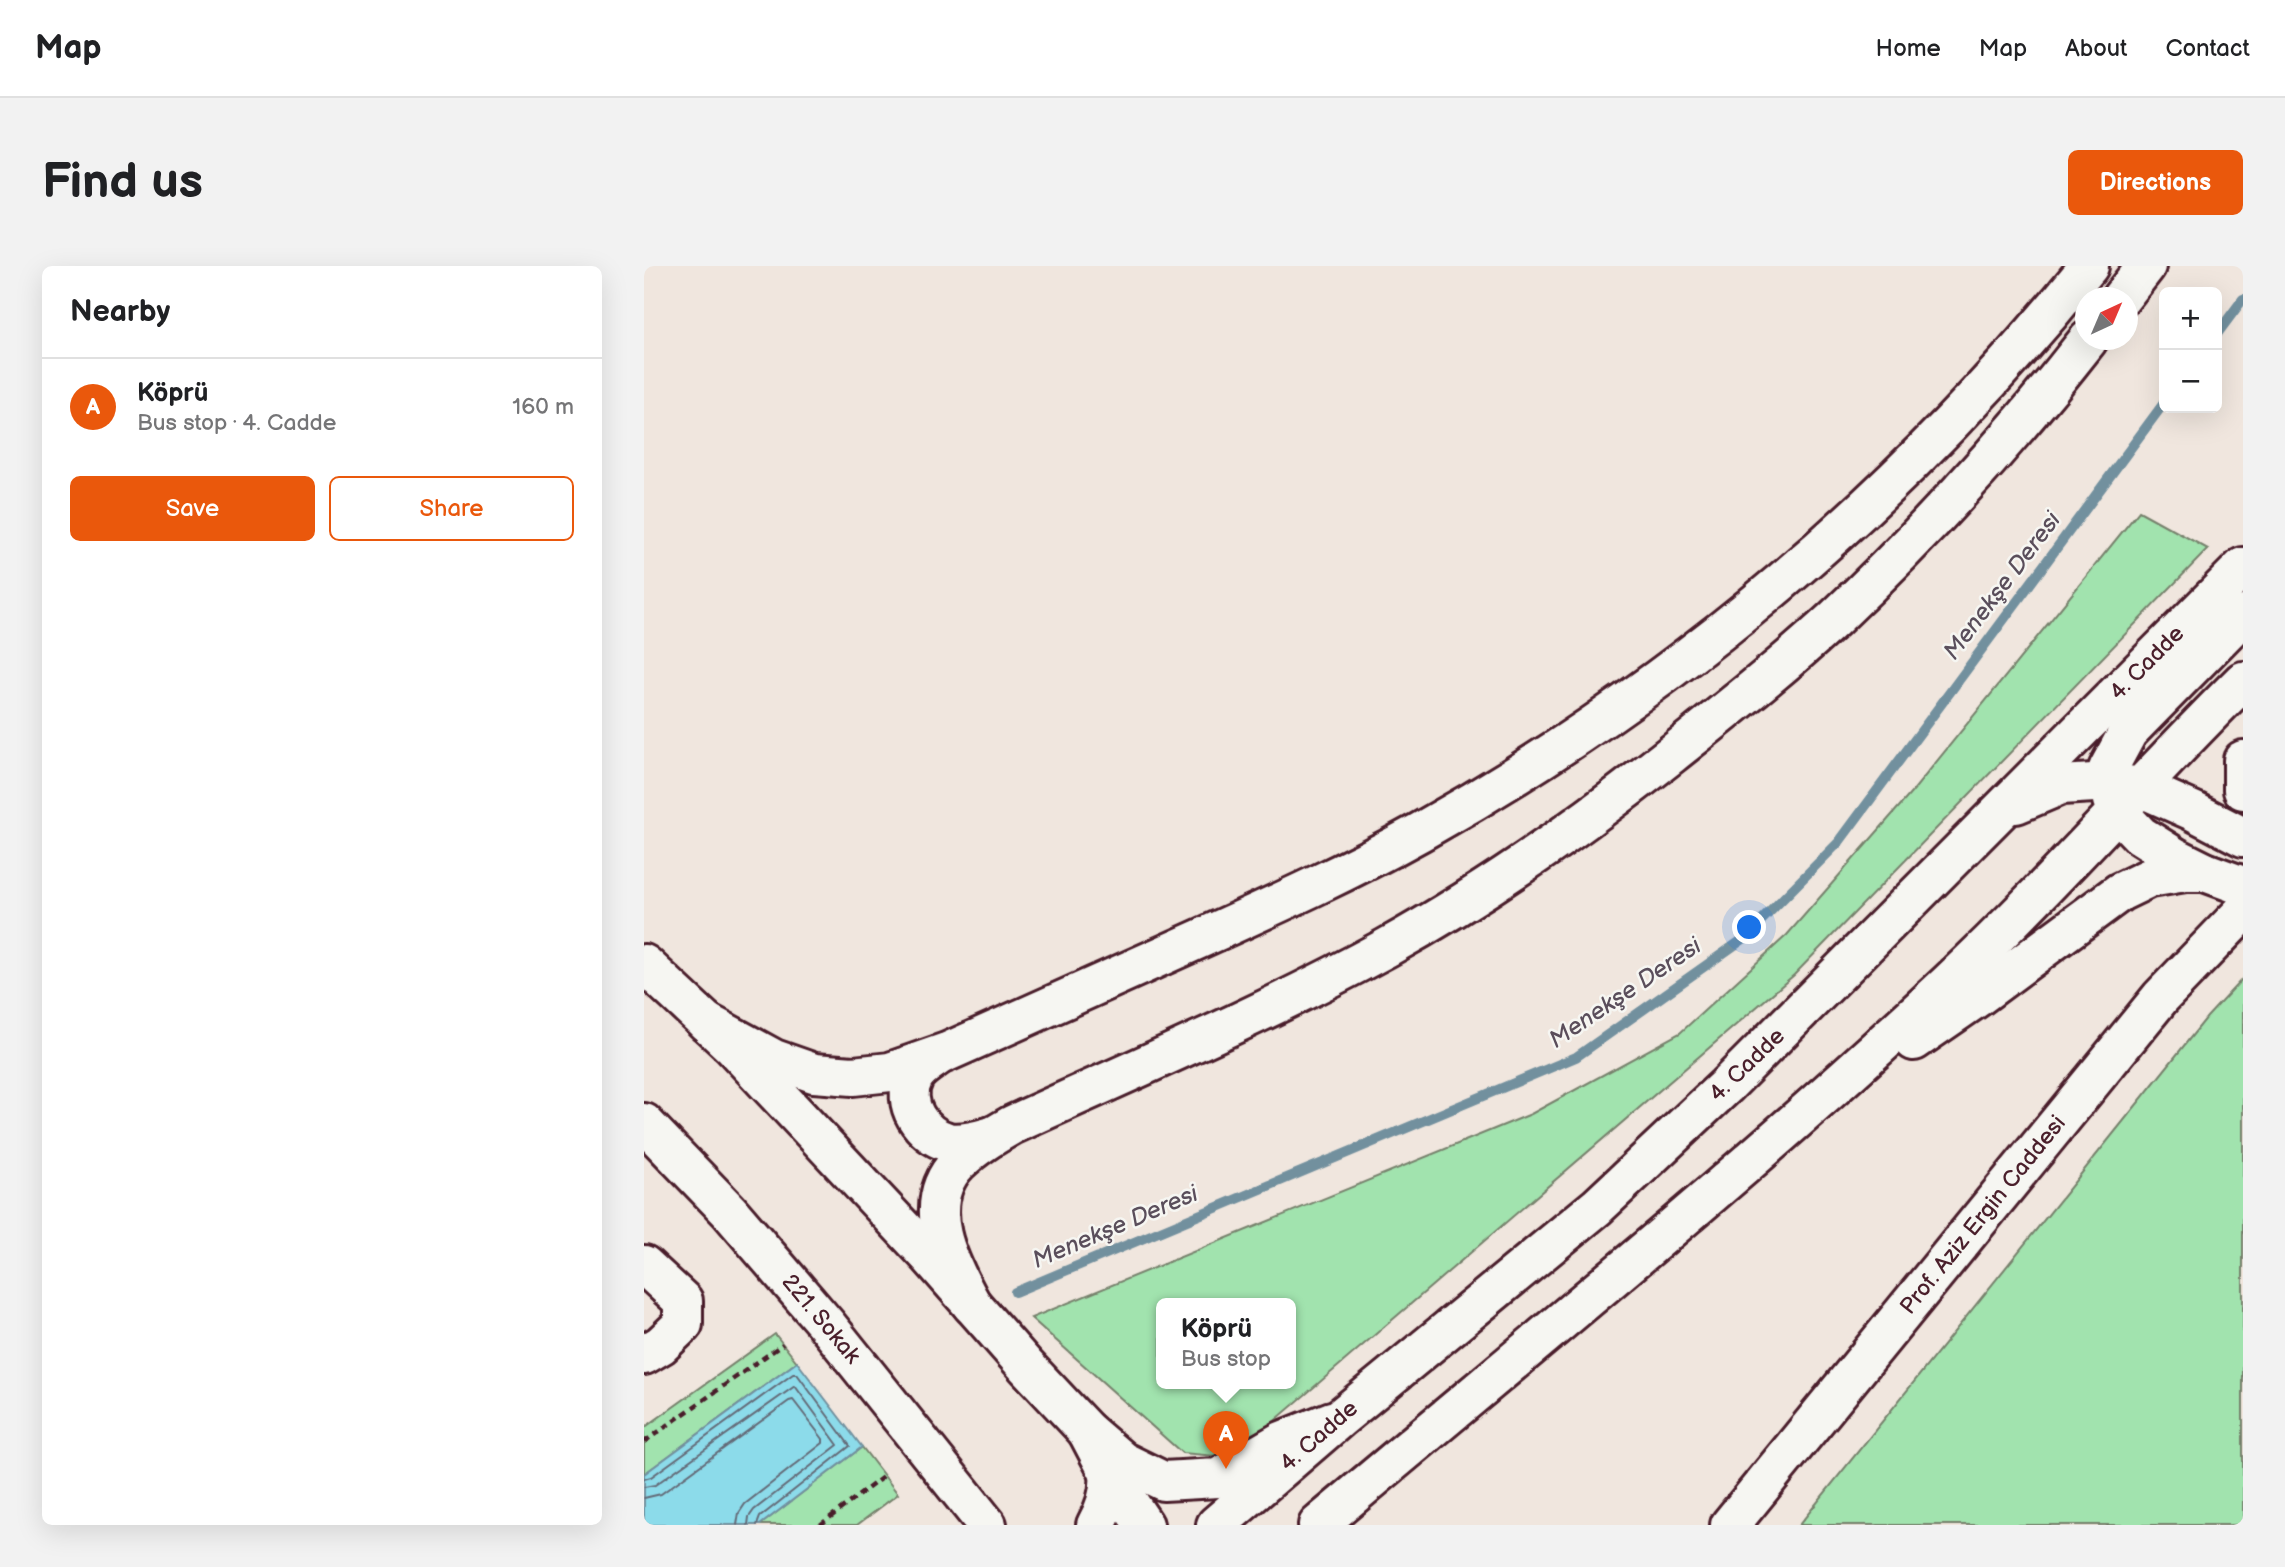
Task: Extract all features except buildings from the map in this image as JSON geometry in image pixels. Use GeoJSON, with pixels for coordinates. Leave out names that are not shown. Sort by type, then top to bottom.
{"type":"FeatureCollection","features":[{"type":"Feature","properties":{"kind":"street"},"geometry":{"type":"LineString","coordinates":[[706,1022],[774,1059],[814,1073],[853,1076],[890,1072],[940,1055],[1308,890],[1419,832],[1536,763],[1606,717],[1727,627],[1885,490],[1990,383],[2089,266]]}},
{"type":"Feature","properties":{"kind":"street"},"geometry":{"type":"LineString","coordinates":[[2130,287],[2146,266]]}},
{"type":"Feature","properties":{"kind":"street"},"geometry":{"type":"LineString","coordinates":[[972,1305],[946,1254],[940,1231],[940,1206],[946,1183],[956,1165],[978,1145],[1012,1125],[1255,1014],[1385,948],[1501,879],[1597,813],[1722,715],[1832,621],[1934,519],[2043,397],[2080,350]]}},
{"type":"Feature","properties":{"kind":"street","name":"4. Cadde"},"geometry":{"type":"LineString","coordinates":[[1216,1525],[1339,1419],[1597,1207],[1726,1086],[2243,567]]}},
{"type":"Feature","properties":{"kind":"street"},"geometry":{"type":"LineString","coordinates":[[2243,615],[2128,732],[2108,769],[2122,793],[2140,835],[2175,858],[2243,886]]}},
{"type":"Feature","properties":{"kind":"street"},"geometry":{"type":"LineString","coordinates":[[1318,1525],[1788,1127],[1950,982],[2072,859],[2122,793],[2243,681]]}},
{"type":"Feature","properties":{"kind":"street"},"geometry":{"type":"LineString","coordinates":[[2243,760],[2243,790]]}},
{"type":"Feature","properties":{"kind":"street"},"geometry":{"type":"LineString","coordinates":[[2001,811],[2061,785],[2122,793],[2193,811],[2243,837]]}},
{"type":"Feature","properties":{"kind":"street"},"geometry":{"type":"LineString","coordinates":[[1788,1127],[1978,997],[2120,892],[2149,877],[2205,872]]}},
{"type":"Feature","properties":{"kind":"street","name":"Prof. Aziz Ergin Caddesi"},"geometry":{"type":"LineString","coordinates":[[1730,1525],[2161,997],[2243,912]]}},
{"type":"Feature","properties":{"kind":"street"},"geometry":{"type":"LineString","coordinates":[[644,964],[779,1096],[930,1257],[1087,1431],[1122,1461],[1163,1481],[1218,1479],[1282,1441],[1339,1419]]}},
{"type":"Feature","properties":{"kind":"street"},"geometry":{"type":"LineString","coordinates":[[940,1055],[922,1067],[914,1077],[909,1090],[915,1118],[923,1127],[947,1142],[975,1141],[992,1136]]}},
{"type":"Feature","properties":{"kind":"street","name":"221. Sokak"},"geometry":{"type":"LineString","coordinates":[[644,1123],[729,1211],[817,1313],[987,1525]]}},
{"type":"Feature","properties":{"kind":"street"},"geometry":{"type":"LineString","coordinates":[[644,1265],[683,1301],[683,1324],[661,1345],[644,1355]]}},
{"type":"Feature","properties":{"kind":"street"},"geometry":{"type":"LineString","coordinates":[[1087,1431],[1109,1473],[1144,1525]]}},
{"type":"Feature","properties":{"kind":"street"},"geometry":{"type":"LineString","coordinates":[[1096,1525],[1104,1511],[1110,1484],[1109,1473]]}},
{"type":"Feature","properties":{"kind":"path"},"geometry":{"type":"LineString","coordinates":[[644,1442],[783,1345]]}},
{"type":"Feature","properties":{"kind":"path"},"geometry":{"type":"LineString","coordinates":[[820,1525],[884,1476]]}},
{"type":"Feature","properties":{"kind":"green space"},"geometry":{"type":"Polygon","coordinates":[[[2139,511],[2208,549],[1794,975],[1250,1442],[1216,1456],[1182,1453],[1031,1318],[1531,1114],[1680,1033],[1787,935],[1912,792],[2139,511]]]}},
{"type":"Feature","properties":{"kind":"green space"},"geometry":{"type":"Polygon","coordinates":[[[2243,978],[2243,1525],[1799,1525],[2207,1017],[2243,978]]]}},
{"type":"Feature","properties":{"kind":"green space"},"geometry":{"type":"Polygon","coordinates":[[[775,1334],[797,1362],[644,1474],[644,1428],[775,1334]]]}},
{"type":"Feature","properties":{"kind":"green space"},"geometry":{"type":"Polygon","coordinates":[[[862,1447],[898,1494],[857,1525],[760,1525],[862,1447]]]}},
{"type":"Feature","properties":{"kind":"water"},"geometry":{"type":"Polygon","coordinates":[[[797,1362],[862,1447],[760,1525],[644,1525],[644,1474],[797,1362]]]}},
{"type":"Feature","properties":{"kind":"waterway","name":"Menekşe Deresi"},"geometry":{"type":"LineString","coordinates":[[2222,327],[2243,299]]}},
{"type":"Feature","properties":{"kind":"waterway","name":"Menekşe Deresi"},"geometry":{"type":"LineString","coordinates":[[1015,1292],[1576,1057],[1742,940],[1839,842],[2159,410]]}},
{"type":"Feature","properties":{"kind":"place","name":"Köprü"},"geometry":{"type":"Point","coordinates":[1226,1469]}}]}
